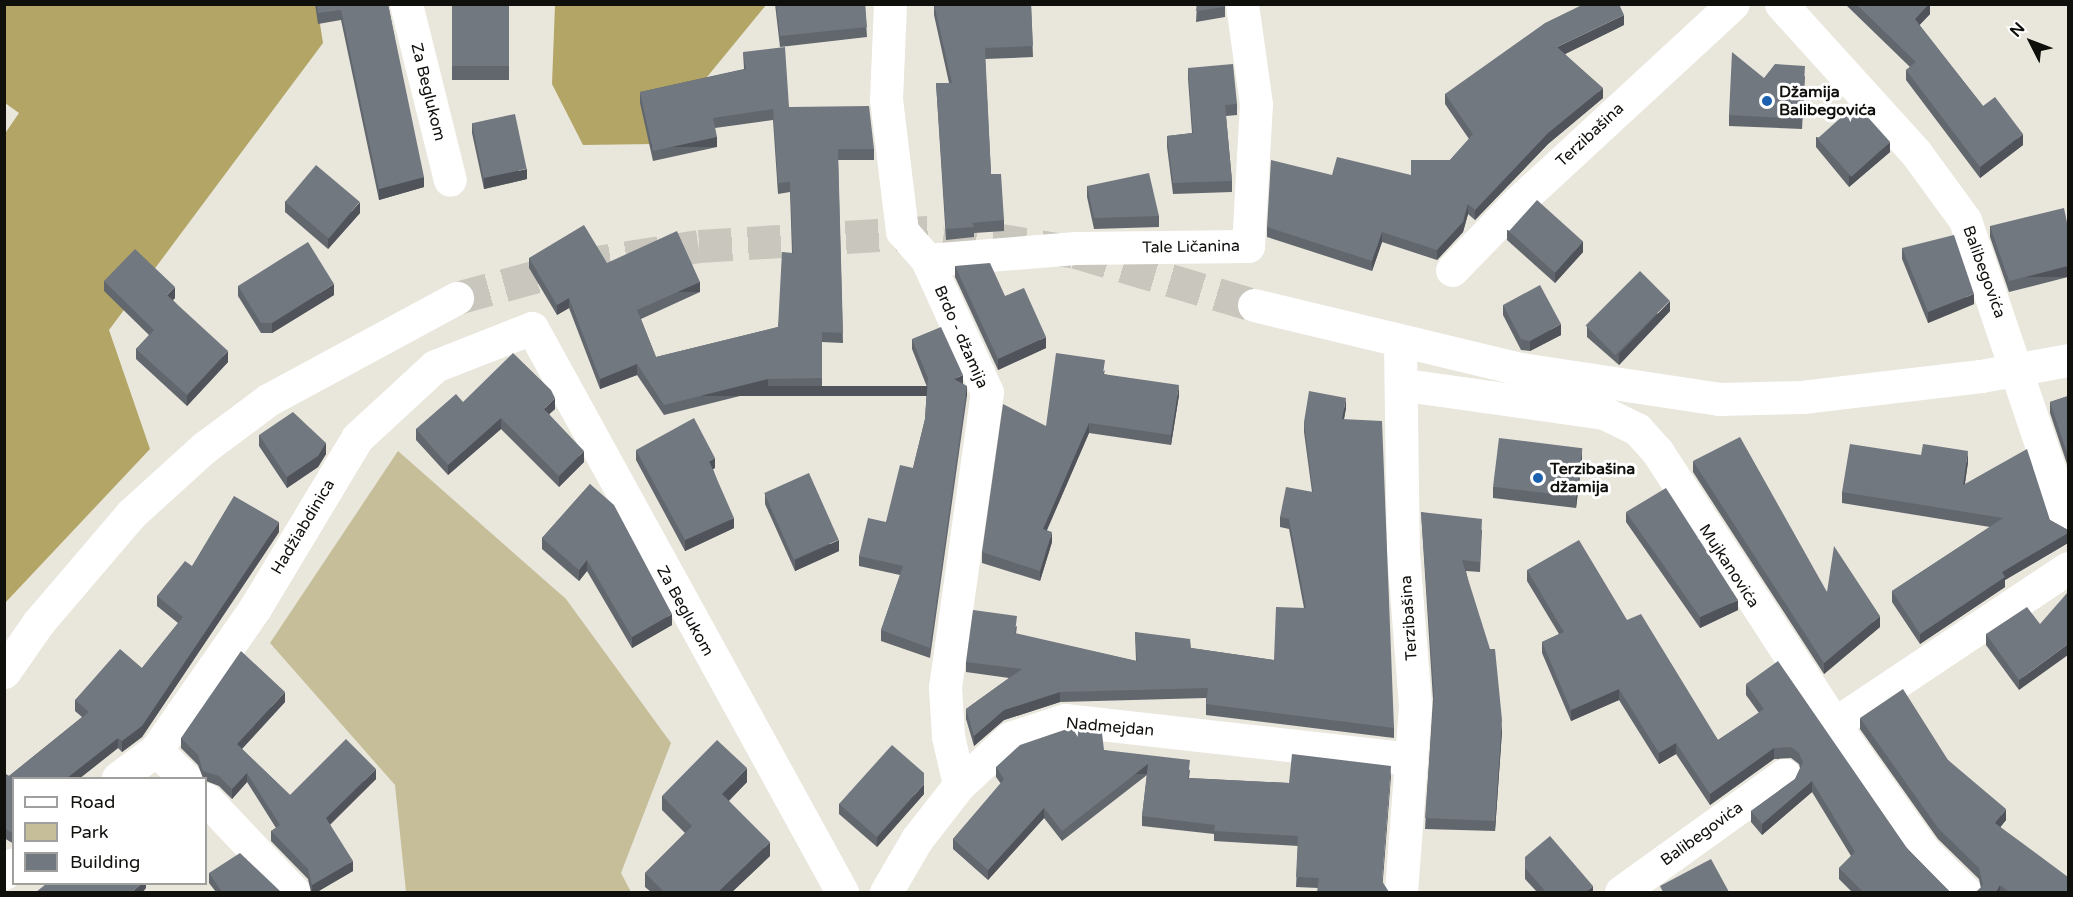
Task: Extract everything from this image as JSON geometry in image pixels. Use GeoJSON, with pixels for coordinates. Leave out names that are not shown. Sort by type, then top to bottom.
{"type":"FeatureCollection","features":[{"type":"Feature","properties":{"kind":"street","name":"Za Beglukom"},"geometry":{"type":"LineString","coordinates":[[406,4],[450,180]]}},
{"type":"Feature","properties":{"kind":"street","name":"Brdo - džamija"},"geometry":{"type":"LineString","coordinates":[[890,4],[886,99],[896,203],[902,231],[927,260],[987,392],[945,687],[948,736],[959,785]]}},
{"type":"Feature","properties":{"kind":"street","name":"Tale Ličanina"},"geometry":{"type":"LineString","coordinates":[[927,260],[1076,248],[1248,246],[1256,104],[1242,4]]}},
{"type":"Feature","properties":{"kind":"street","name":"Terzibašina"},"geometry":{"type":"LineString","coordinates":[[1452,270],[1516,204],[1733,4]]}},
{"type":"Feature","properties":{"kind":"street","name":"Balibegovića"},"geometry":{"type":"LineString","coordinates":[[1781,4],[1916,153],[1965,220],[2068,525]]}},
{"type":"Feature","properties":{"kind":"street"},"geometry":{"type":"LineString","coordinates":[[4,672],[38,623],[131,514],[205,447],[268,400],[457,298]]}},
{"type":"Feature","properties":{"kind":"street"},"geometry":{"type":"LineString","coordinates":[[1254,305],[1400,344],[1659,394],[1719,399],[1802,397],[1981,376],[2062,361]]}},
{"type":"Feature","properties":{"kind":"street","name":"Za Beglukom"},"geometry":{"type":"LineString","coordinates":[[532,328],[842,892]]}},
{"type":"Feature","properties":{"kind":"street","name":"Hadžiabdinica"},"geometry":{"type":"LineString","coordinates":[[119,777],[156,750],[255,608],[357,438],[435,366],[532,328]]}},
{"type":"Feature","properties":{"kind":"street","name":"Terzibašina"},"geometry":{"type":"LineString","coordinates":[[1400,344],[1405,386],[1403,553],[1415,706],[1401,892]]}},
{"type":"Feature","properties":{"kind":"street","name":"Mujkanovića"},"geometry":{"type":"LineString","coordinates":[[1405,386],[1604,412],[1638,429],[1658,451],[1834,724],[1924,851],[1965,892]]}},
{"type":"Feature","properties":{"kind":"street"},"geometry":{"type":"LineString","coordinates":[[1834,724],[2068,568]]}},
{"type":"Feature","properties":{"kind":"street","name":"Nadmejdan"},"geometry":{"type":"LineString","coordinates":[[886,892],[917,839],[959,785],[1010,738],[1065,720],[1411,759]]}},
{"type":"Feature","properties":{"kind":"street"},"geometry":{"type":"LineString","coordinates":[[156,750],[184,777]]}},
{"type":"Feature","properties":{"kind":"street","name":"Balibegovića"},"geometry":{"type":"LineString","coordinates":[[1621,892],[1784,775]]}},
{"type":"Feature","properties":{"kind":"street"},"geometry":{"type":"LineString","coordinates":[[207,800],[294,892]]}},
{"type":"Feature","properties":{"kind":"green space"},"geometry":{"type":"Polygon","coordinates":[[[398,451],[566,599],[671,743],[621,873],[631,892],[406,892],[395,785],[270,643],[398,451]]]}},
{"type":"Feature","properties":{"kind":"shaded area"},"geometry":{"type":"Polygon","coordinates":[[[5,5],[317,5],[323,43],[109,330],[150,449],[5,603],[4,135],[19,113],[5,103],[5,5]]]}},
{"type":"Feature","properties":{"kind":"shaded area"},"geometry":{"type":"Polygon","coordinates":[[[555,5],[766,5],[652,144],[583,145],[552,84],[555,5]]]}},
{"type":"Feature","properties":{"kind":"building"},"geometry":{"type":"Polygon","coordinates":[[[317,4],[388,4],[424,177],[379,189],[341,10],[318,13],[317,4]]]}},
{"type":"Feature","properties":{"kind":"building"},"geometry":{"type":"Polygon","coordinates":[[[452,4],[509,4],[509,66],[452,66],[452,4]]]}},
{"type":"Feature","properties":{"kind":"building"},"geometry":{"type":"Polygon","coordinates":[[[776,4],[865,4],[867,27],[780,36],[776,4]]]}},
{"type":"Feature","properties":{"kind":"building"},"geometry":{"type":"Polygon","coordinates":[[[934,4],[1031,4],[1033,46],[985,48],[991,174],[1001,174],[1004,220],[972,223],[974,227],[946,229],[936,83],[952,83],[934,4]]]}},
{"type":"Feature","properties":{"kind":"building"},"geometry":{"type":"Polygon","coordinates":[[[1197,4],[1225,4],[1225,7],[1196,11],[1197,4]]]}},
{"type":"Feature","properties":{"kind":"building"},"geometry":{"type":"Polygon","coordinates":[[[1584,4],[1619,4],[1624,15],[1557,47],[1603,88],[1548,133],[1475,210],[1468,204],[1463,222],[1437,250],[1382,232],[1372,261],[1267,227],[1271,160],[1332,175],[1337,157],[1411,175],[1411,160],[1450,160],[1473,134],[1445,94],[1545,23],[1584,4]]]}},
{"type":"Feature","properties":{"kind":"building"},"geometry":{"type":"Polygon","coordinates":[[[1856,4],[1929,4],[1915,19],[1983,106],[1995,97],[2023,134],[1980,167],[1906,70],[1916,62],[1856,4]]]}},
{"type":"Feature","properties":{"kind":"building"},"geometry":{"type":"Polygon","coordinates":[[[785,47],[789,107],[869,106],[874,149],[838,149],[843,333],[822,332],[822,378],[768,379],[664,405],[637,364],[600,379],[569,298],[557,305],[529,258],[584,225],[607,263],[677,231],[700,282],[637,310],[656,357],[778,327],[782,252],[793,253],[790,182],[778,183],[773,109],[713,118],[717,137],[653,151],[640,92],[746,69],[743,52],[785,47]]]}},
{"type":"Feature","properties":{"kind":"building","name":"Džamija Balibegovića"},"geometry":{"type":"Polygon","coordinates":[[[1732,52],[1764,78],[1775,64],[1805,66],[1802,119],[1729,115],[1732,52]]]}},
{"type":"Feature","properties":{"kind":"building"},"geometry":{"type":"Polygon","coordinates":[[[1233,64],[1237,104],[1225,105],[1232,181],[1173,183],[1167,136],[1193,133],[1188,68],[1233,64]]]}},
{"type":"Feature","properties":{"kind":"building"},"geometry":{"type":"Polygon","coordinates":[[[1856,104],[1890,142],[1851,177],[1817,139],[1856,104]]]}},
{"type":"Feature","properties":{"kind":"building"},"geometry":{"type":"Polygon","coordinates":[[[515,114],[527,169],[484,178],[472,123],[515,114]]]}},
{"type":"Feature","properties":{"kind":"building"},"geometry":{"type":"Polygon","coordinates":[[[316,165],[360,202],[329,238],[285,202],[316,165]]]}},
{"type":"Feature","properties":{"kind":"building"},"geometry":{"type":"Polygon","coordinates":[[[1149,173],[1159,216],[1094,218],[1087,186],[1149,173]]]}},
{"type":"Feature","properties":{"kind":"building"},"geometry":{"type":"Polygon","coordinates":[[[1537,200],[1583,241],[1555,273],[1509,231],[1537,200]]]}},
{"type":"Feature","properties":{"kind":"building"},"geometry":{"type":"Polygon","coordinates":[[[2064,208],[2068,227],[2068,266],[2009,281],[1990,226],[2064,208]]]}},
{"type":"Feature","properties":{"kind":"building"},"geometry":{"type":"Polygon","coordinates":[[[1954,235],[1974,294],[1928,312],[1902,248],[1954,235]]]}},
{"type":"Feature","properties":{"kind":"building"},"geometry":{"type":"Polygon","coordinates":[[[308,242],[334,284],[272,323],[261,323],[238,286],[308,242]]]}},
{"type":"Feature","properties":{"kind":"building"},"geometry":{"type":"Polygon","coordinates":[[[135,249],[175,287],[167,295],[228,351],[187,395],[136,349],[154,330],[104,281],[135,249]]]}},
{"type":"Feature","properties":{"kind":"building"},"geometry":{"type":"Polygon","coordinates":[[[990,263],[1005,296],[1024,288],[1046,337],[998,359],[955,266],[990,263]]]}},
{"type":"Feature","properties":{"kind":"building"},"geometry":{"type":"Polygon","coordinates":[[[1640,271],[1670,301],[1615,355],[1586,325],[1640,271]]]}},
{"type":"Feature","properties":{"kind":"building"},"geometry":{"type":"Polygon","coordinates":[[[1540,285],[1561,324],[1530,341],[1521,339],[1503,305],[1540,285]]]}},
{"type":"Feature","properties":{"kind":"building"},"geometry":{"type":"Polygon","coordinates":[[[941,327],[963,375],[954,379],[967,386],[930,648],[881,630],[903,566],[859,556],[868,518],[886,522],[900,465],[913,468],[925,419],[928,378],[912,339],[941,327]]]}},
{"type":"Feature","properties":{"kind":"building"},"geometry":{"type":"Polygon","coordinates":[[[513,353],[551,390],[555,398],[544,409],[584,451],[559,476],[501,418],[448,465],[416,429],[456,394],[463,402],[513,353]]]}},
{"type":"Feature","properties":{"kind":"building"},"geometry":{"type":"Polygon","coordinates":[[[1056,353],[1105,360],[1103,374],[1179,385],[1171,435],[1089,423],[1043,529],[1052,532],[1040,571],[982,552],[1003,404],[1046,426],[1056,353]]]}},
{"type":"Feature","properties":{"kind":"building"},"geometry":{"type":"Polygon","coordinates":[[[1309,391],[1346,398],[1342,419],[1382,421],[1394,728],[1206,704],[1208,688],[1060,692],[1004,710],[974,736],[966,709],[1022,669],[966,662],[973,610],[1017,616],[1015,633],[1137,661],[1135,632],[1190,639],[1191,648],[1274,660],[1276,607],[1306,608],[1289,519],[1280,517],[1286,487],[1313,492],[1304,422],[1309,391]]]}},
{"type":"Feature","properties":{"kind":"building"},"geometry":{"type":"Polygon","coordinates":[[[2068,396],[2068,456],[2050,402],[2068,396]]]}},
{"type":"Feature","properties":{"kind":"building"},"geometry":{"type":"Polygon","coordinates":[[[293,412],[326,443],[318,456],[287,477],[259,435],[293,412]]]}},
{"type":"Feature","properties":{"kind":"building"},"geometry":{"type":"Polygon","coordinates":[[[694,418],[715,458],[709,461],[734,518],[685,540],[636,450],[694,418]]]}},
{"type":"Feature","properties":{"kind":"building"},"geometry":{"type":"Polygon","coordinates":[[[1740,437],[1827,592],[1834,546],[1880,616],[1824,663],[1693,461],[1740,437]]]}},
{"type":"Feature","properties":{"kind":"building","name":"Terzibašina džamija"},"geometry":{"type":"Polygon","coordinates":[[[1499,438],[1582,448],[1576,497],[1493,487],[1499,438]]]}},
{"type":"Feature","properties":{"kind":"building"},"geometry":{"type":"Polygon","coordinates":[[[1850,444],[1921,455],[1923,444],[1968,451],[1963,485],[2027,449],[2050,520],[2068,530],[2068,533],[2002,572],[2005,577],[1920,634],[1892,591],[2003,518],[1842,492],[1850,444]]]}},
{"type":"Feature","properties":{"kind":"building"},"geometry":{"type":"Polygon","coordinates":[[[809,473],[839,540],[794,560],[764,493],[809,473]]]}},
{"type":"Feature","properties":{"kind":"building"},"geometry":{"type":"Polygon","coordinates":[[[590,484],[614,505],[672,614],[632,637],[587,560],[579,570],[542,538],[590,484]]]}},
{"type":"Feature","properties":{"kind":"building"},"geometry":{"type":"Polygon","coordinates":[[[1666,488],[1738,600],[1700,617],[1626,512],[1666,488]]]}},
{"type":"Feature","properties":{"kind":"building"},"geometry":{"type":"Polygon","coordinates":[[[234,496],[279,522],[142,726],[122,741],[118,738],[68,777],[12,777],[12,833],[4,828],[4,773],[9,776],[89,712],[75,700],[120,649],[142,668],[183,617],[157,596],[185,561],[192,566],[234,496]]]}},
{"type":"Feature","properties":{"kind":"building"},"geometry":{"type":"Polygon","coordinates":[[[1421,512],[1482,519],[1480,562],[1462,560],[1490,649],[1495,649],[1502,720],[1495,821],[1425,818],[1434,694],[1421,512]]]}},
{"type":"Feature","properties":{"kind":"building"},"geometry":{"type":"Polygon","coordinates":[[[1579,540],[1627,620],[1641,614],[1718,740],[1764,709],[1746,684],[1778,661],[1909,851],[1950,892],[1863,892],[1839,868],[1855,852],[1812,781],[1762,824],[1751,811],[1795,779],[1803,763],[1799,753],[1791,747],[1774,748],[1710,794],[1676,743],[1659,753],[1619,689],[1571,710],[1542,642],[1564,632],[1527,570],[1579,540]]]}},
{"type":"Feature","properties":{"kind":"building"},"geometry":{"type":"Polygon","coordinates":[[[2068,592],[2068,644],[2019,680],[1986,634],[2027,607],[2040,624],[2068,592]]]}},
{"type":"Feature","properties":{"kind":"building"},"geometry":{"type":"Polygon","coordinates":[[[241,651],[285,692],[237,744],[290,795],[346,739],[376,769],[326,818],[353,861],[312,885],[308,869],[271,831],[280,825],[247,773],[232,789],[219,776],[203,771],[198,755],[181,738],[241,651]]]}},
{"type":"Feature","properties":{"kind":"building"},"geometry":{"type":"Polygon","coordinates":[[[1903,689],[1948,760],[2006,809],[1995,823],[2068,877],[2068,892],[2009,892],[2000,885],[1996,892],[1976,892],[1983,885],[1979,868],[1938,828],[1860,718],[1903,689]]]}},
{"type":"Feature","properties":{"kind":"building"},"geometry":{"type":"Polygon","coordinates":[[[1067,729],[1102,733],[1104,750],[1190,760],[1188,778],[1289,783],[1292,754],[1391,766],[1382,881],[1389,892],[1317,892],[1319,878],[1296,877],[1298,836],[1214,831],[1215,825],[1142,816],[1148,764],[1062,831],[1044,808],[988,870],[953,839],[1004,779],[996,767],[1020,745],[1067,729]]]}},
{"type":"Feature","properties":{"kind":"building"},"geometry":{"type":"Polygon","coordinates":[[[717,740],[747,768],[722,794],[770,842],[718,892],[664,892],[645,873],[692,826],[662,796],[717,740]]]}},
{"type":"Feature","properties":{"kind":"building"},"geometry":{"type":"Polygon","coordinates":[[[892,745],[924,773],[924,784],[877,837],[839,804],[892,745]]]}},
{"type":"Feature","properties":{"kind":"building"},"geometry":{"type":"Polygon","coordinates":[[[1550,836],[1593,886],[1586,892],[1546,892],[1525,868],[1525,857],[1550,836]]]}},
{"type":"Feature","properties":{"kind":"building"},"geometry":{"type":"Polygon","coordinates":[[[240,853],[281,892],[222,892],[209,873],[240,853]]]}},
{"type":"Feature","properties":{"kind":"building"},"geometry":{"type":"Polygon","coordinates":[[[1711,859],[1729,892],[1663,892],[1660,886],[1711,859]]]}},
{"type":"Feature","properties":{"kind":"building"},"geometry":{"type":"Polygon","coordinates":[[[45,885],[140,885],[132,892],[36,892],[45,885]]]}},
{"type":"Feature","properties":{"kind":"tunnel"},"geometry":{"type":"LineString","coordinates":[[457,298],[578,265],[699,246],[944,231],[1076,252],[1254,305]]}},
{"type":"Feature","properties":{"kind":"place","name":"Džamija Balibegovića"},"geometry":{"type":"Point","coordinates":[1767,101]}},
{"type":"Feature","properties":{"kind":"place","name":"Terzibašina džamija"},"geometry":{"type":"Point","coordinates":[1538,478]}}]}
